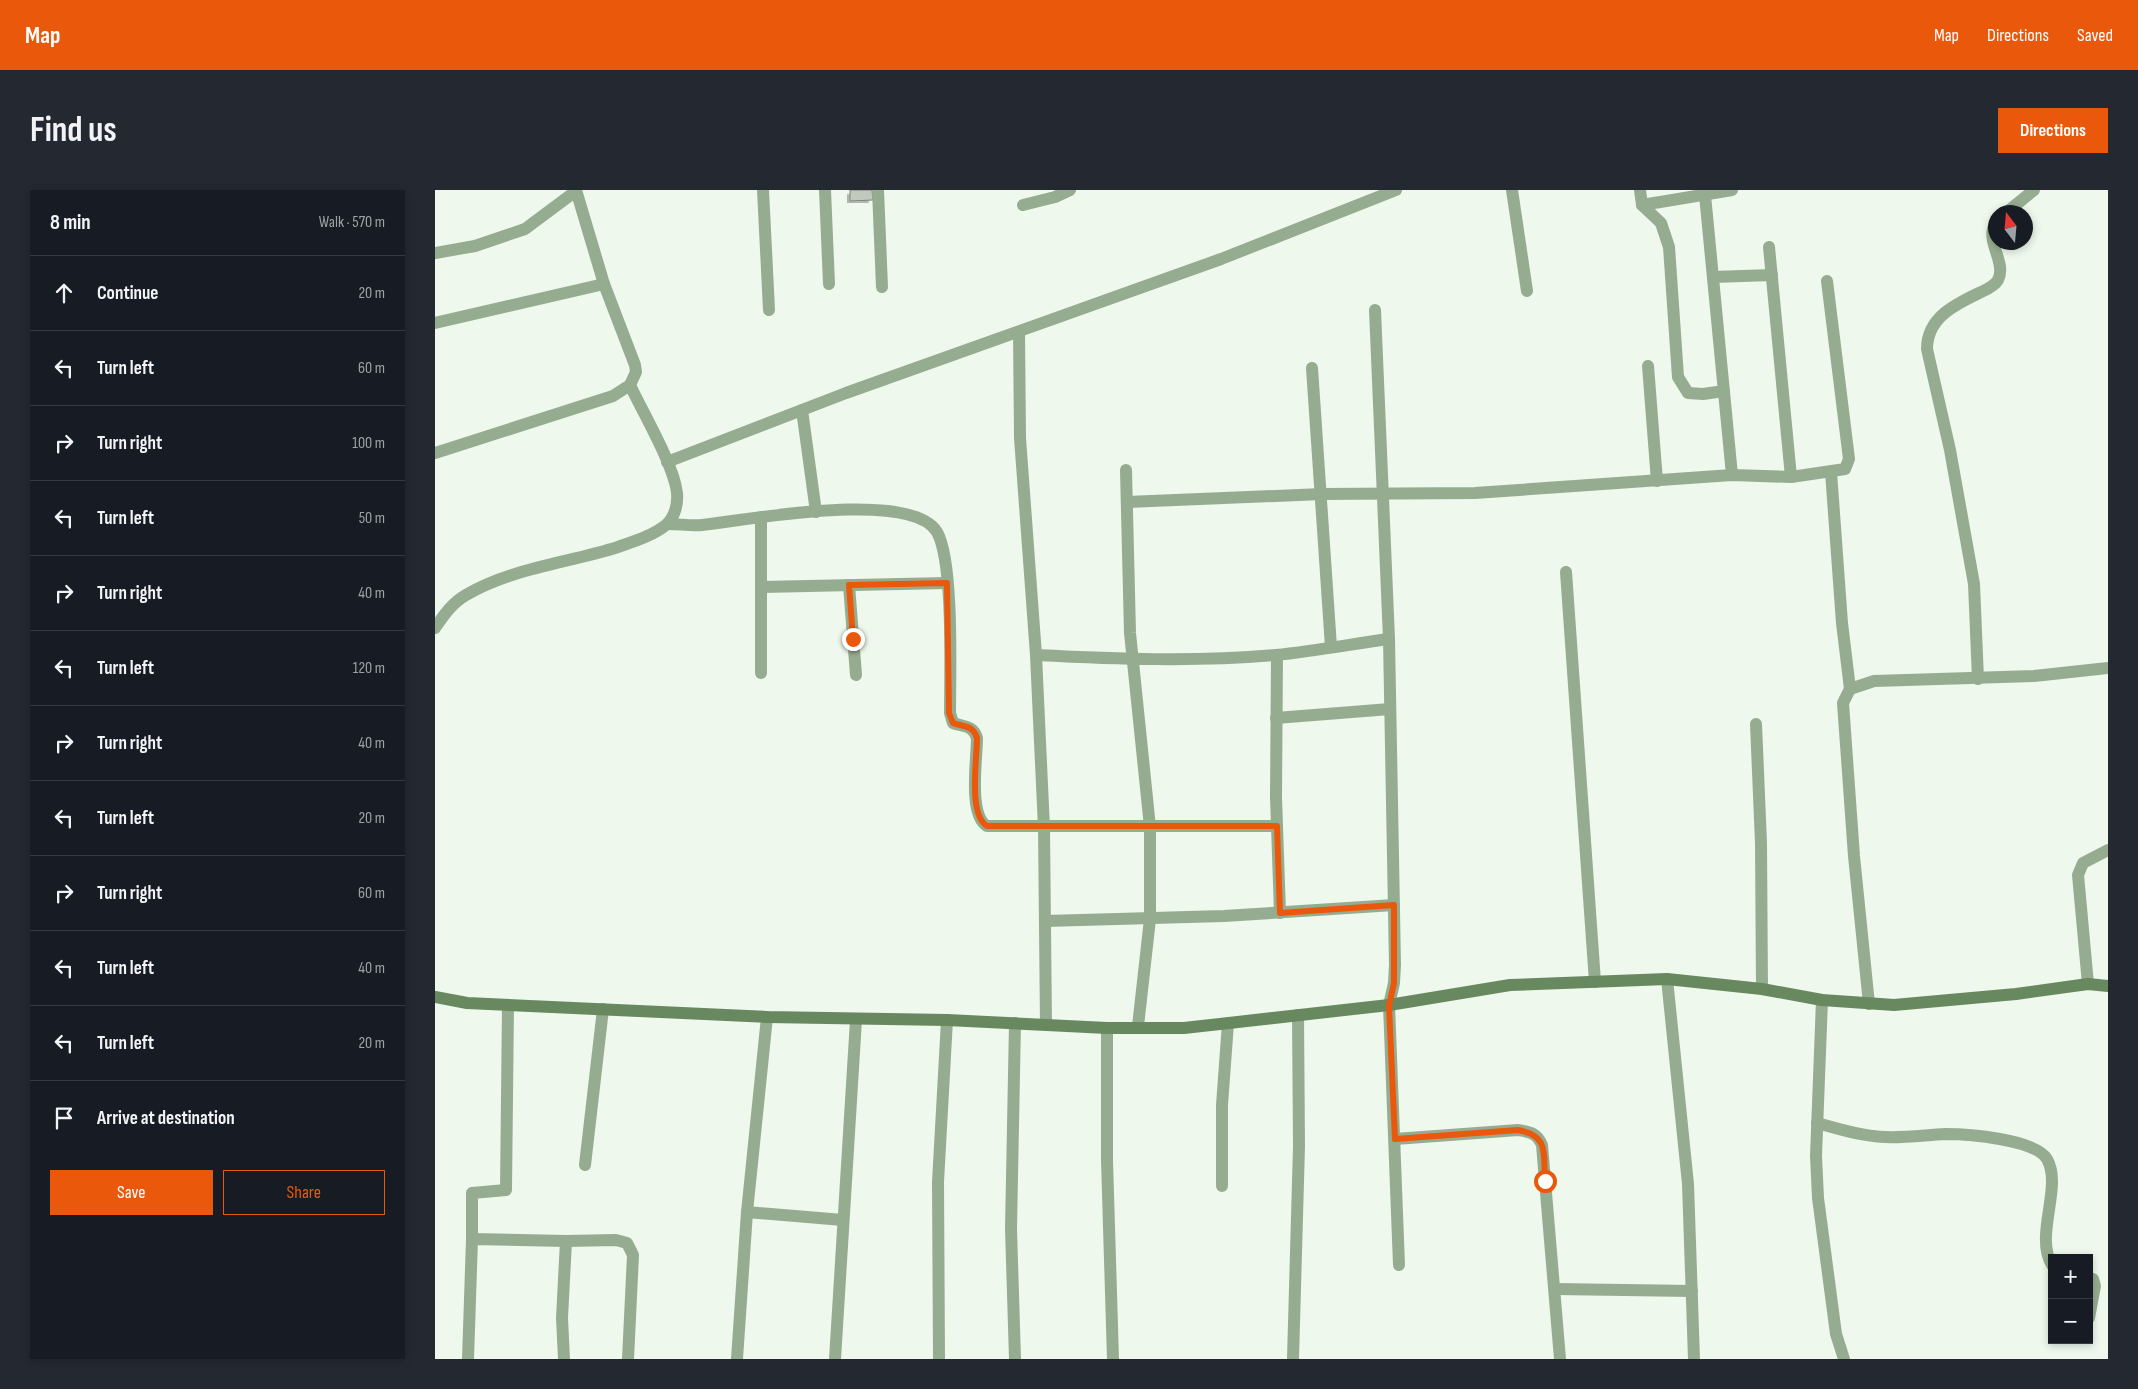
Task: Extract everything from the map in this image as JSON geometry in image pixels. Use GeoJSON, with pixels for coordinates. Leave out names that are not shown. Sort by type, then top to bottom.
{"type":"FeatureCollection","features":[{"type":"Feature","properties":{"kind":"street"},"geometry":{"type":"LineString","coordinates":[[763,190],[769,310]]}},
{"type":"Feature","properties":{"kind":"street"},"geometry":{"type":"LineString","coordinates":[[825,190],[829,284]]}},
{"type":"Feature","properties":{"kind":"street"},"geometry":{"type":"LineString","coordinates":[[878,190],[882,287]]}},
{"type":"Feature","properties":{"kind":"street"},"geometry":{"type":"LineString","coordinates":[[1023,206],[1055,197],[1070,190]]}},
{"type":"Feature","properties":{"kind":"street"},"geometry":{"type":"LineString","coordinates":[[667,462],[802,410],[1221,259],[1396,190]]}},
{"type":"Feature","properties":{"kind":"street"},"geometry":{"type":"LineString","coordinates":[[1512,190],[1527,290]]}},
{"type":"Feature","properties":{"kind":"street"},"geometry":{"type":"LineString","coordinates":[[1640,190],[1642,205],[1661,223],[1669,247],[1678,377],[1688,393],[1703,394],[1724,390]]}},
{"type":"Feature","properties":{"kind":"street"},"geometry":{"type":"LineString","coordinates":[[1642,205],[1732,190]]}},
{"type":"Feature","properties":{"kind":"street"},"geometry":{"type":"LineString","coordinates":[[2016,205],[2034,190]]}},
{"type":"Feature","properties":{"kind":"street"},"geometry":{"type":"LineString","coordinates":[[435,253],[475,246],[525,230],[576,191],[604,284],[633,358],[636,372],[630,385],[613,396],[435,453]]}},
{"type":"Feature","properties":{"kind":"street"},"geometry":{"type":"LineString","coordinates":[[1705,194],[1732,475]]}},
{"type":"Feature","properties":{"kind":"street"},"geometry":{"type":"LineString","coordinates":[[1769,246],[1791,477]]}},
{"type":"Feature","properties":{"kind":"street"},"geometry":{"type":"LineString","coordinates":[[1978,679],[1974,584],[1950,450],[1927,349],[1927,337],[1942,314],[1956,304],[1991,287],[1998,281],[2000,273],[1995,250]]}},
{"type":"Feature","properties":{"kind":"street"},"geometry":{"type":"LineString","coordinates":[[1713,277],[1772,275]]}},
{"type":"Feature","properties":{"kind":"street"},"geometry":{"type":"LineString","coordinates":[[1127,502],[1322,494],[1475,493],[1732,475],[1791,477],[1845,469],[1849,459],[1827,281]]}},
{"type":"Feature","properties":{"kind":"street"},"geometry":{"type":"LineString","coordinates":[[435,323],[604,284]]}},
{"type":"Feature","properties":{"kind":"street"},"geometry":{"type":"LineString","coordinates":[[1375,310],[1381,493],[1389,639],[1394,905],[1394,983],[1389,1006],[1399,1265]]}},
{"type":"Feature","properties":{"kind":"street"},"geometry":{"type":"LineString","coordinates":[[1019,332],[1020,438],[1036,655],[1044,828],[1046,1025]]}},
{"type":"Feature","properties":{"kind":"street"},"geometry":{"type":"LineString","coordinates":[[1648,366],[1657,480]]}},
{"type":"Feature","properties":{"kind":"street"},"geometry":{"type":"LineString","coordinates":[[1312,368],[1331,646]]}},
{"type":"Feature","properties":{"kind":"street"},"geometry":{"type":"LineString","coordinates":[[435,628],[448,608],[465,595],[538,567],[598,553],[641,539],[667,524],[676,509],[677,493],[667,462],[630,385]]}},
{"type":"Feature","properties":{"kind":"street"},"geometry":{"type":"LineString","coordinates":[[802,410],[816,512]]}},
{"type":"Feature","properties":{"kind":"street"},"geometry":{"type":"LineString","coordinates":[[1126,470],[1132,660],[1150,827],[1149,918],[1138,1026]]}},
{"type":"Feature","properties":{"kind":"street"},"geometry":{"type":"LineString","coordinates":[[1831,472],[1842,623],[1850,689],[1843,703],[1854,856],[1869,1004]]}},
{"type":"Feature","properties":{"kind":"street"},"geometry":{"type":"LineString","coordinates":[[667,524],[699,525],[816,512],[891,510],[911,514],[927,522],[936,532],[943,548],[947,583],[949,713],[953,723],[973,729],[977,738],[976,808],[981,822],[987,826],[1044,828],[1277,826]]}},
{"type":"Feature","properties":{"kind":"street"},"geometry":{"type":"LineString","coordinates":[[761,517],[761,673]]}},
{"type":"Feature","properties":{"kind":"street"},"geometry":{"type":"LineString","coordinates":[[1566,572],[1595,982]]}},
{"type":"Feature","properties":{"kind":"street"},"geometry":{"type":"LineString","coordinates":[[761,587],[947,583]]}},
{"type":"Feature","properties":{"kind":"street"},"geometry":{"type":"LineString","coordinates":[[849,585],[856,675]]}},
{"type":"Feature","properties":{"kind":"street"},"geometry":{"type":"LineString","coordinates":[[1036,655],[1132,660],[1277,655],[1389,639]]}},
{"type":"Feature","properties":{"kind":"street"},"geometry":{"type":"LineString","coordinates":[[1277,655],[1277,826],[1280,913]]}},
{"type":"Feature","properties":{"kind":"street"},"geometry":{"type":"LineString","coordinates":[[1850,689],[1874,682],[2034,676],[2108,668]]}},
{"type":"Feature","properties":{"kind":"street"},"geometry":{"type":"LineString","coordinates":[[1276,718],[1390,709]]}},
{"type":"Feature","properties":{"kind":"street"},"geometry":{"type":"LineString","coordinates":[[1756,724],[1761,844],[1762,989]]}},
{"type":"Feature","properties":{"kind":"street"},"geometry":{"type":"LineString","coordinates":[[2088,984],[2078,875],[2083,864],[2108,850]]}},
{"type":"Feature","properties":{"kind":"street"},"geometry":{"type":"LineString","coordinates":[[1045,921],[1280,913],[1394,905]]}},
{"type":"Feature","properties":{"kind":"street"},"geometry":{"type":"LineString","coordinates":[[1667,979],[1687,1184],[1694,1359]]}},
{"type":"Feature","properties":{"kind":"street"},"geometry":{"type":"LineString","coordinates":[[435,997],[467,1003],[767,1017],[856,1020],[947,1020],[1107,1028],[1138,1026],[1184,1028],[1389,1006],[1510,985],[1667,979],[1762,989],[1822,1000],[1894,1005],[2016,994],[2088,984],[2108,986]]}},
{"type":"Feature","properties":{"kind":"street"},"geometry":{"type":"LineString","coordinates":[[1822,1000],[1817,1123],[1818,1198],[1836,1334],[1844,1359]]}},
{"type":"Feature","properties":{"kind":"street"},"geometry":{"type":"LineString","coordinates":[[468,1359],[472,1193],[506,1190],[508,1005]]}},
{"type":"Feature","properties":{"kind":"street"},"geometry":{"type":"LineString","coordinates":[[585,1165],[603,1009]]}},
{"type":"Feature","properties":{"kind":"street"},"geometry":{"type":"LineString","coordinates":[[1293,1359],[1299,1146],[1298,1015]]}},
{"type":"Feature","properties":{"kind":"street"},"geometry":{"type":"LineString","coordinates":[[737,1359],[747,1212],[767,1017]]}},
{"type":"Feature","properties":{"kind":"street"},"geometry":{"type":"LineString","coordinates":[[835,1359],[856,1020]]}},
{"type":"Feature","properties":{"kind":"street"},"geometry":{"type":"LineString","coordinates":[[939,1359],[938,1182],[947,1020]]}},
{"type":"Feature","properties":{"kind":"street"},"geometry":{"type":"LineString","coordinates":[[1015,1024],[1011,1229],[1015,1359]]}},
{"type":"Feature","properties":{"kind":"street"},"geometry":{"type":"LineString","coordinates":[[1222,1186],[1222,1105],[1228,1024]]}},
{"type":"Feature","properties":{"kind":"street"},"geometry":{"type":"LineString","coordinates":[[1107,1028],[1107,1160],[1113,1359]]}},
{"type":"Feature","properties":{"kind":"street"},"geometry":{"type":"LineString","coordinates":[[1817,1123],[1853,1133],[1886,1138],[1947,1134],[1975,1136],[2020,1144],[2037,1150],[2046,1158],[2051,1177],[2047,1228],[2048,1255]]}},
{"type":"Feature","properties":{"kind":"street"},"geometry":{"type":"LineString","coordinates":[[1395,1139],[1518,1130],[1532,1132],[1539,1137],[1543,1145],[1560,1359]]}},
{"type":"Feature","properties":{"kind":"street"},"geometry":{"type":"LineString","coordinates":[[747,1212],[843,1220]]}},
{"type":"Feature","properties":{"kind":"street"},"geometry":{"type":"LineString","coordinates":[[472,1239],[616,1240],[627,1243],[633,1255],[628,1359]]}},
{"type":"Feature","properties":{"kind":"street"},"geometry":{"type":"LineString","coordinates":[[564,1359],[562,1318],[566,1241]]}},
{"type":"Feature","properties":{"kind":"street"},"geometry":{"type":"LineString","coordinates":[[2093,1281],[2095,1282],[2093,1297]]}},
{"type":"Feature","properties":{"kind":"street"},"geometry":{"type":"LineString","coordinates":[[1555,1289],[1692,1292]]}},
{"type":"Feature","properties":{"kind":"building"},"geometry":{"type":"Polygon","coordinates":[[[850,190],[872,190],[873,200],[850,201],[850,190]]]}},
{"type":"Feature","properties":{"kind":"route"},"geometry":{"type":"LineString","coordinates":[[853,639],[849,585],[947,583],[950,644],[949,713],[953,723],[969,727],[975,732],[977,738],[976,808],[981,822],[987,826],[1133,828],[1277,826],[1280,913],[1394,905],[1395,965],[1394,983],[1389,1006],[1395,1139],[1518,1130],[1532,1132],[1539,1137],[1543,1145],[1545,1181]]}}]}
